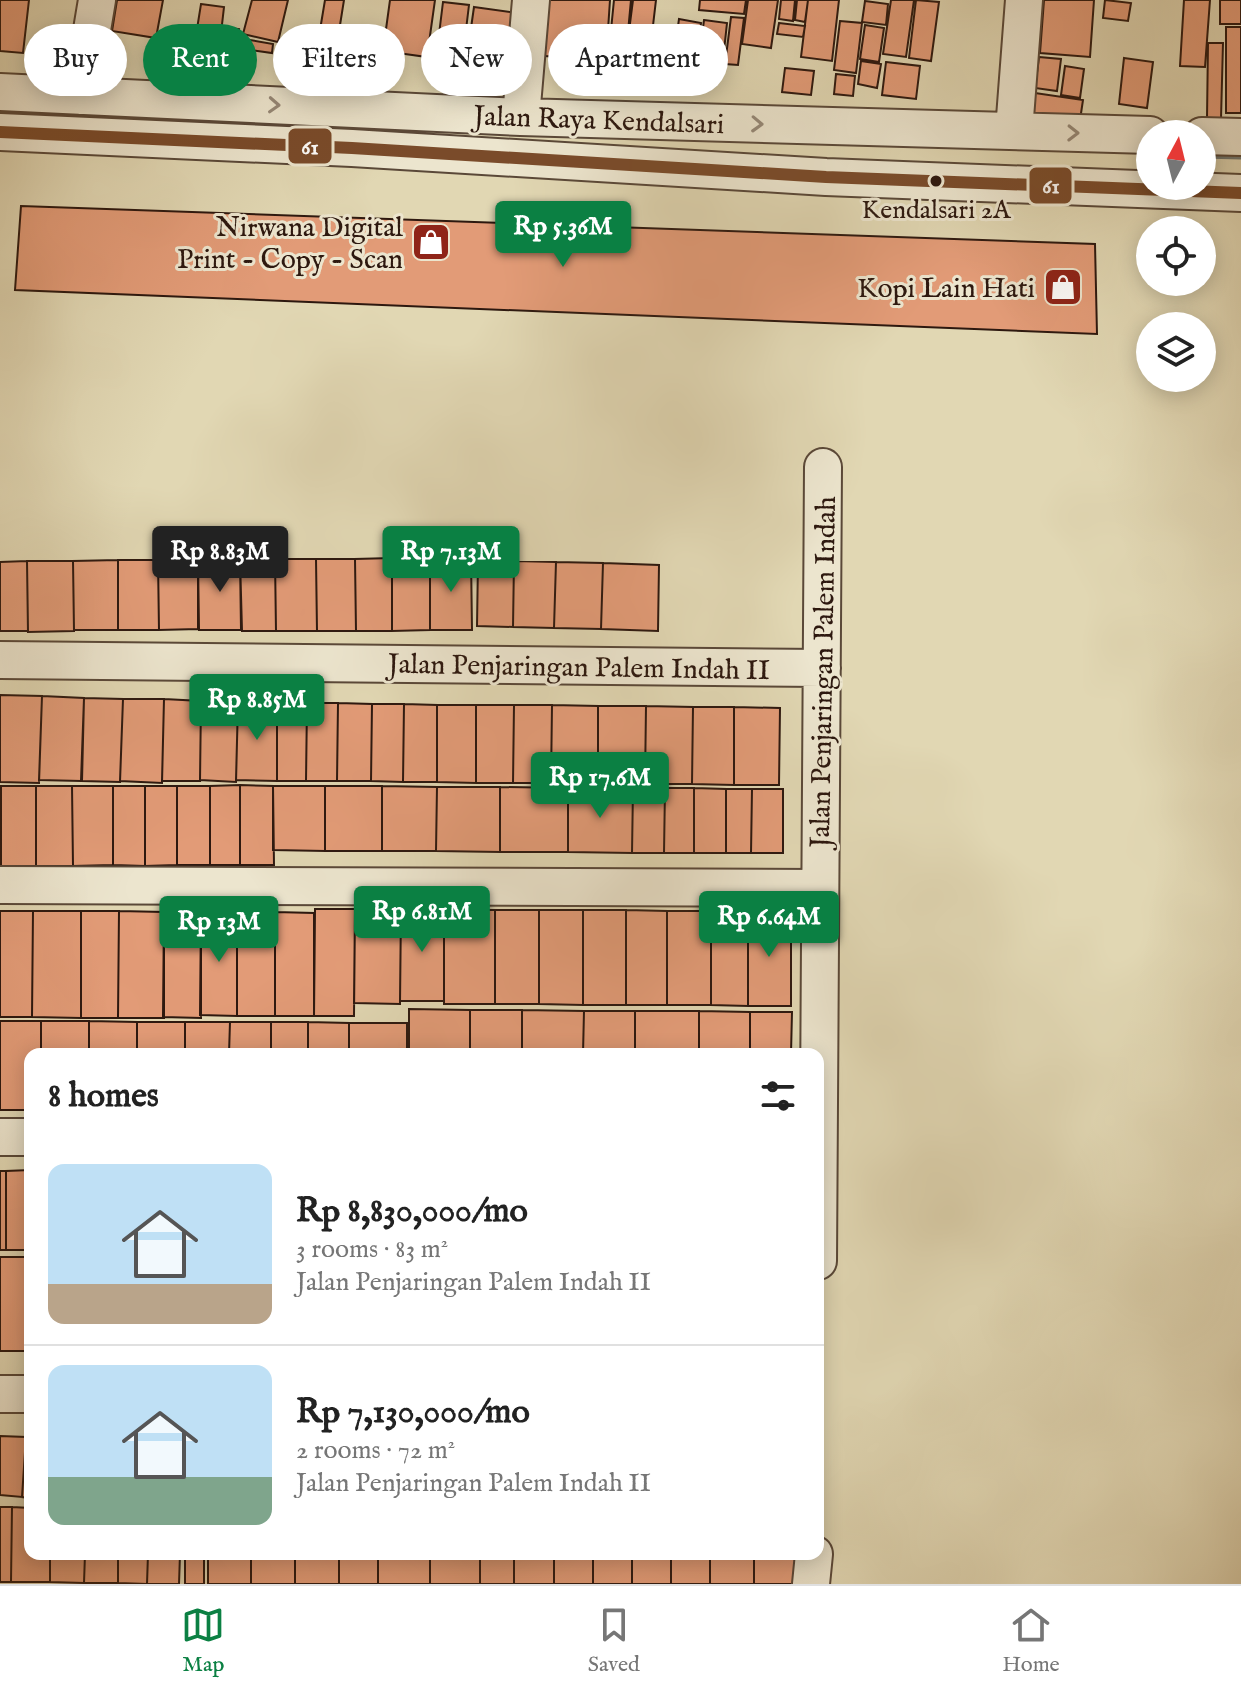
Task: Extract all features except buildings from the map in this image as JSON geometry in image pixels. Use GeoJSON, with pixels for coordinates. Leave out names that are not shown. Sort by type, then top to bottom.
{"type":"FeatureCollection","features":[{"type":"Feature","properties":{"kind":"street"},"geometry":{"type":"LineString","coordinates":[[93,24],[97,0]]}},
{"type":"Feature","properties":{"kind":"street"},"geometry":{"type":"LineString","coordinates":[[521,117],[531,0]]}},
{"type":"Feature","properties":{"kind":"street"},"geometry":{"type":"LineString","coordinates":[[1014,131],[1024,0]]}},
{"type":"Feature","properties":{"kind":"street","name":"Jalan Raya Kendalsari"},"geometry":{"type":"LineString","coordinates":[[0,92],[24,93]]}},
{"type":"Feature","properties":{"kind":"street","name":"Jalan Raya Kendalsari"},"geometry":{"type":"LineString","coordinates":[[81,96],[521,117],[1136,135]]}},
{"type":"Feature","properties":{"kind":"street","name":"Jalan Raya Kendalsari"},"geometry":{"type":"LineString","coordinates":[[0,132],[352,148],[826,177],[1241,193]]}},
{"type":"Feature","properties":{"kind":"street"},"geometry":{"type":"LineString","coordinates":[[1216,136],[1241,137]]}},
{"type":"Feature","properties":{"kind":"street","name":"Jalan Penjaringan Palem Indah"},"geometry":{"type":"LineString","coordinates":[[819,1048],[823,467]]}},
{"type":"Feature","properties":{"kind":"street","name":"Jalan Penjaringan Palem Indah II"},"geometry":{"type":"LineString","coordinates":[[0,660],[822,668]]}},
{"type":"Feature","properties":{"kind":"street"},"geometry":{"type":"LineString","coordinates":[[0,885],[820,888]]}},
{"type":"Feature","properties":{"kind":"street"},"geometry":{"type":"LineString","coordinates":[[0,1137],[24,1137]]}},
{"type":"Feature","properties":{"kind":"street"},"geometry":{"type":"LineString","coordinates":[[0,1394],[24,1394]]}},
{"type":"Feature","properties":{"kind":"street"},"geometry":{"type":"LineString","coordinates":[[811,1584],[813,1560]]}},
{"type":"Feature","properties":{"kind":"waterway"},"geometry":{"type":"LineString","coordinates":[[0,111],[200,119]]}},
{"type":"Feature","properties":{"kind":"waterway"},"geometry":{"type":"LineString","coordinates":[[1216,154],[1241,155]]}},
{"type":"Feature","properties":{"kind":"transit line","name":"61"},"geometry":{"type":"LineString","coordinates":[[0,132],[352,148],[826,177],[1241,193]]}},
{"type":"Feature","properties":{"kind":"place","name":"Kendalsari 2A"},"geometry":{"type":"Point","coordinates":[936,181]}},
{"type":"Feature","properties":{"kind":"place","name":"Nirwana Digital Print - Copy - Scan"},"geometry":{"type":"Point","coordinates":[431,242]}},
{"type":"Feature","properties":{"kind":"place","name":"Kopi Lain Hati"},"geometry":{"type":"Point","coordinates":[1063,287]}}]}
